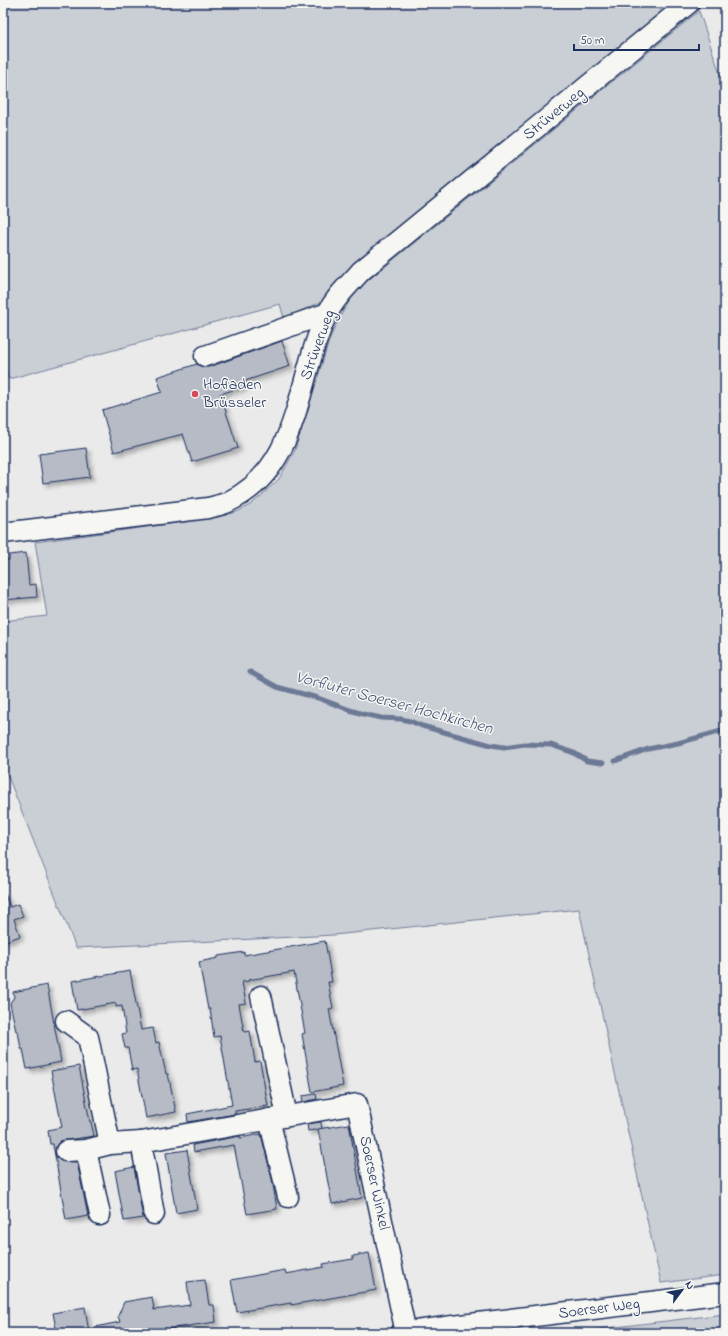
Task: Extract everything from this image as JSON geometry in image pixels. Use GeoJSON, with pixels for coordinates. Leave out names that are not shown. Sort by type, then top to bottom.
{"type":"FeatureCollection","features":[{"type":"Feature","properties":{"kind":"street","name":"Strüverweg"},"geometry":{"type":"LineString","coordinates":[[3,533],[208,508],[227,502],[256,484],[276,460],[284,445],[314,348],[328,313],[338,296],[361,272],[689,3]]}},
{"type":"Feature","properties":{"kind":"street"},"geometry":{"type":"LineString","coordinates":[[205,356],[328,313]]}},
{"type":"Feature","properties":{"kind":"street"},"geometry":{"type":"LineString","coordinates":[[261,996],[288,1197]]}},
{"type":"Feature","properties":{"kind":"street"},"geometry":{"type":"LineString","coordinates":[[66,1021],[88,1037],[110,1144]]}},
{"type":"Feature","properties":{"kind":"street","name":"Soerser Winkel"},"geometry":{"type":"LineString","coordinates":[[66,1151],[86,1150],[110,1144],[141,1142],[357,1104],[404,1333]]}},
{"type":"Feature","properties":{"kind":"street"},"geometry":{"type":"LineString","coordinates":[[141,1142],[154,1214]]}},
{"type":"Feature","properties":{"kind":"street"},"geometry":{"type":"LineString","coordinates":[[86,1150],[100,1215]]}},
{"type":"Feature","properties":{"kind":"street","name":"Soerser Weg"},"geometry":{"type":"LineString","coordinates":[[404,1333],[725,1293]]}},
{"type":"Feature","properties":{"kind":"shaded area"},"geometry":{"type":"Polygon","coordinates":[[[3,3],[676,3],[326,300],[284,318],[280,304],[9,379],[3,361],[3,3]]]}},
{"type":"Feature","properties":{"kind":"shaded area"},"geometry":{"type":"Polygon","coordinates":[[[699,11],[725,89],[725,1275],[661,1283],[579,909],[334,935],[76,948],[3,764],[3,621],[47,616],[35,542],[214,518],[237,512],[250,505],[261,496],[279,479],[295,450],[330,338],[339,318],[351,299],[366,282],[699,11]]]}},
{"type":"Feature","properties":{"kind":"shaded area"},"geometry":{"type":"Polygon","coordinates":[[[725,1314],[725,1333],[565,1333],[725,1314]]]}},
{"type":"Feature","properties":{"kind":"building"},"geometry":{"type":"Polygon","coordinates":[[[282,341],[290,366],[245,381],[246,386],[220,394],[238,448],[192,462],[183,434],[114,452],[102,410],[162,392],[157,377],[197,364],[202,367],[209,367],[282,341]]]}},
{"type":"Feature","properties":{"kind":"building"},"geometry":{"type":"Polygon","coordinates":[[[86,448],[90,477],[43,483],[39,454],[86,448]]]}},
{"type":"Feature","properties":{"kind":"building"},"geometry":{"type":"Polygon","coordinates":[[[26,553],[29,585],[36,584],[37,597],[3,600],[3,560],[9,560],[9,555],[26,553]]]}},
{"type":"Feature","properties":{"kind":"building"},"geometry":{"type":"Polygon","coordinates":[[[3,894],[5,894],[10,907],[18,904],[23,916],[14,919],[20,936],[3,942],[3,894]]]}},
{"type":"Feature","properties":{"kind":"building"},"geometry":{"type":"Polygon","coordinates":[[[325,941],[332,982],[328,982],[333,1008],[329,1009],[343,1086],[312,1092],[302,1034],[305,1033],[294,972],[248,980],[249,981],[242,982],[246,1003],[239,1004],[244,1032],[250,1031],[255,1062],[260,1061],[268,1106],[235,1111],[235,1114],[188,1122],[187,1114],[232,1105],[220,1036],[214,1037],[210,1009],[208,1009],[199,962],[218,958],[218,956],[244,952],[244,955],[325,941]]]}},
{"type":"Feature","properties":{"kind":"building"},"geometry":{"type":"Polygon","coordinates":[[[130,971],[141,1030],[153,1028],[156,1043],[159,1042],[176,1112],[146,1118],[137,1069],[132,1070],[128,1048],[125,1048],[122,1034],[126,1033],[122,1006],[116,1007],[116,1003],[77,1010],[72,981],[130,971]]]}},
{"type":"Feature","properties":{"kind":"building"},"geometry":{"type":"Polygon","coordinates":[[[47,985],[61,1062],[27,1069],[10,1003],[14,997],[13,992],[47,985]]]}},
{"type":"Feature","properties":{"kind":"building"},"geometry":{"type":"Polygon","coordinates":[[[79,1066],[94,1136],[60,1141],[56,1146],[55,1152],[57,1158],[61,1161],[77,1162],[88,1216],[66,1220],[53,1144],[50,1144],[48,1130],[62,1127],[51,1071],[79,1066]]]}},
{"type":"Feature","properties":{"kind":"building"},"geometry":{"type":"Polygon","coordinates":[[[316,1094],[317,1099],[303,1102],[302,1096],[316,1094]]]}},
{"type":"Feature","properties":{"kind":"building"},"geometry":{"type":"Polygon","coordinates":[[[321,1122],[322,1129],[308,1131],[307,1124],[321,1122]]]}},
{"type":"Feature","properties":{"kind":"building"},"geometry":{"type":"Polygon","coordinates":[[[349,1124],[362,1198],[332,1204],[318,1129],[349,1124]]]}},
{"type":"Feature","properties":{"kind":"building"},"geometry":{"type":"Polygon","coordinates":[[[261,1134],[272,1179],[277,1209],[247,1214],[234,1145],[194,1152],[193,1145],[240,1136],[240,1138],[261,1134]]]}},
{"type":"Feature","properties":{"kind":"building"},"geometry":{"type":"Polygon","coordinates":[[[187,1150],[197,1209],[176,1213],[166,1153],[187,1150]]]}},
{"type":"Feature","properties":{"kind":"building"},"geometry":{"type":"Polygon","coordinates":[[[134,1167],[143,1218],[124,1221],[115,1171],[134,1167]]]}},
{"type":"Feature","properties":{"kind":"building"},"geometry":{"type":"Polygon","coordinates":[[[369,1253],[376,1290],[291,1305],[291,1303],[237,1312],[231,1280],[285,1270],[286,1274],[324,1267],[323,1264],[353,1259],[353,1256],[369,1253]]]}},
{"type":"Feature","properties":{"kind":"building"},"geometry":{"type":"Polygon","coordinates":[[[205,1280],[209,1305],[214,1305],[216,1322],[145,1333],[95,1333],[95,1327],[120,1322],[118,1316],[124,1302],[152,1297],[154,1310],[190,1305],[187,1282],[205,1280]]]}},
{"type":"Feature","properties":{"kind":"building"},"geometry":{"type":"Polygon","coordinates":[[[85,1307],[89,1333],[57,1333],[53,1313],[85,1307]]]}},
{"type":"Feature","properties":{"kind":"waterway","name":"Vorfluter Soerser Hochkirchen"},"geometry":{"type":"LineString","coordinates":[[250,672],[277,687],[318,698],[363,714],[381,718],[410,721],[422,726],[491,745],[504,747],[525,744],[551,745],[574,753],[587,761],[603,763]]}},
{"type":"Feature","properties":{"kind":"waterway","name":"Vorfluter Soerser Hochkirchen"},"geometry":{"type":"LineString","coordinates":[[615,761],[648,749],[678,743],[725,730]]}},
{"type":"Feature","properties":{"kind":"place","name":"Hofladen Brüsseler"},"geometry":{"type":"Point","coordinates":[195,394]}}]}
